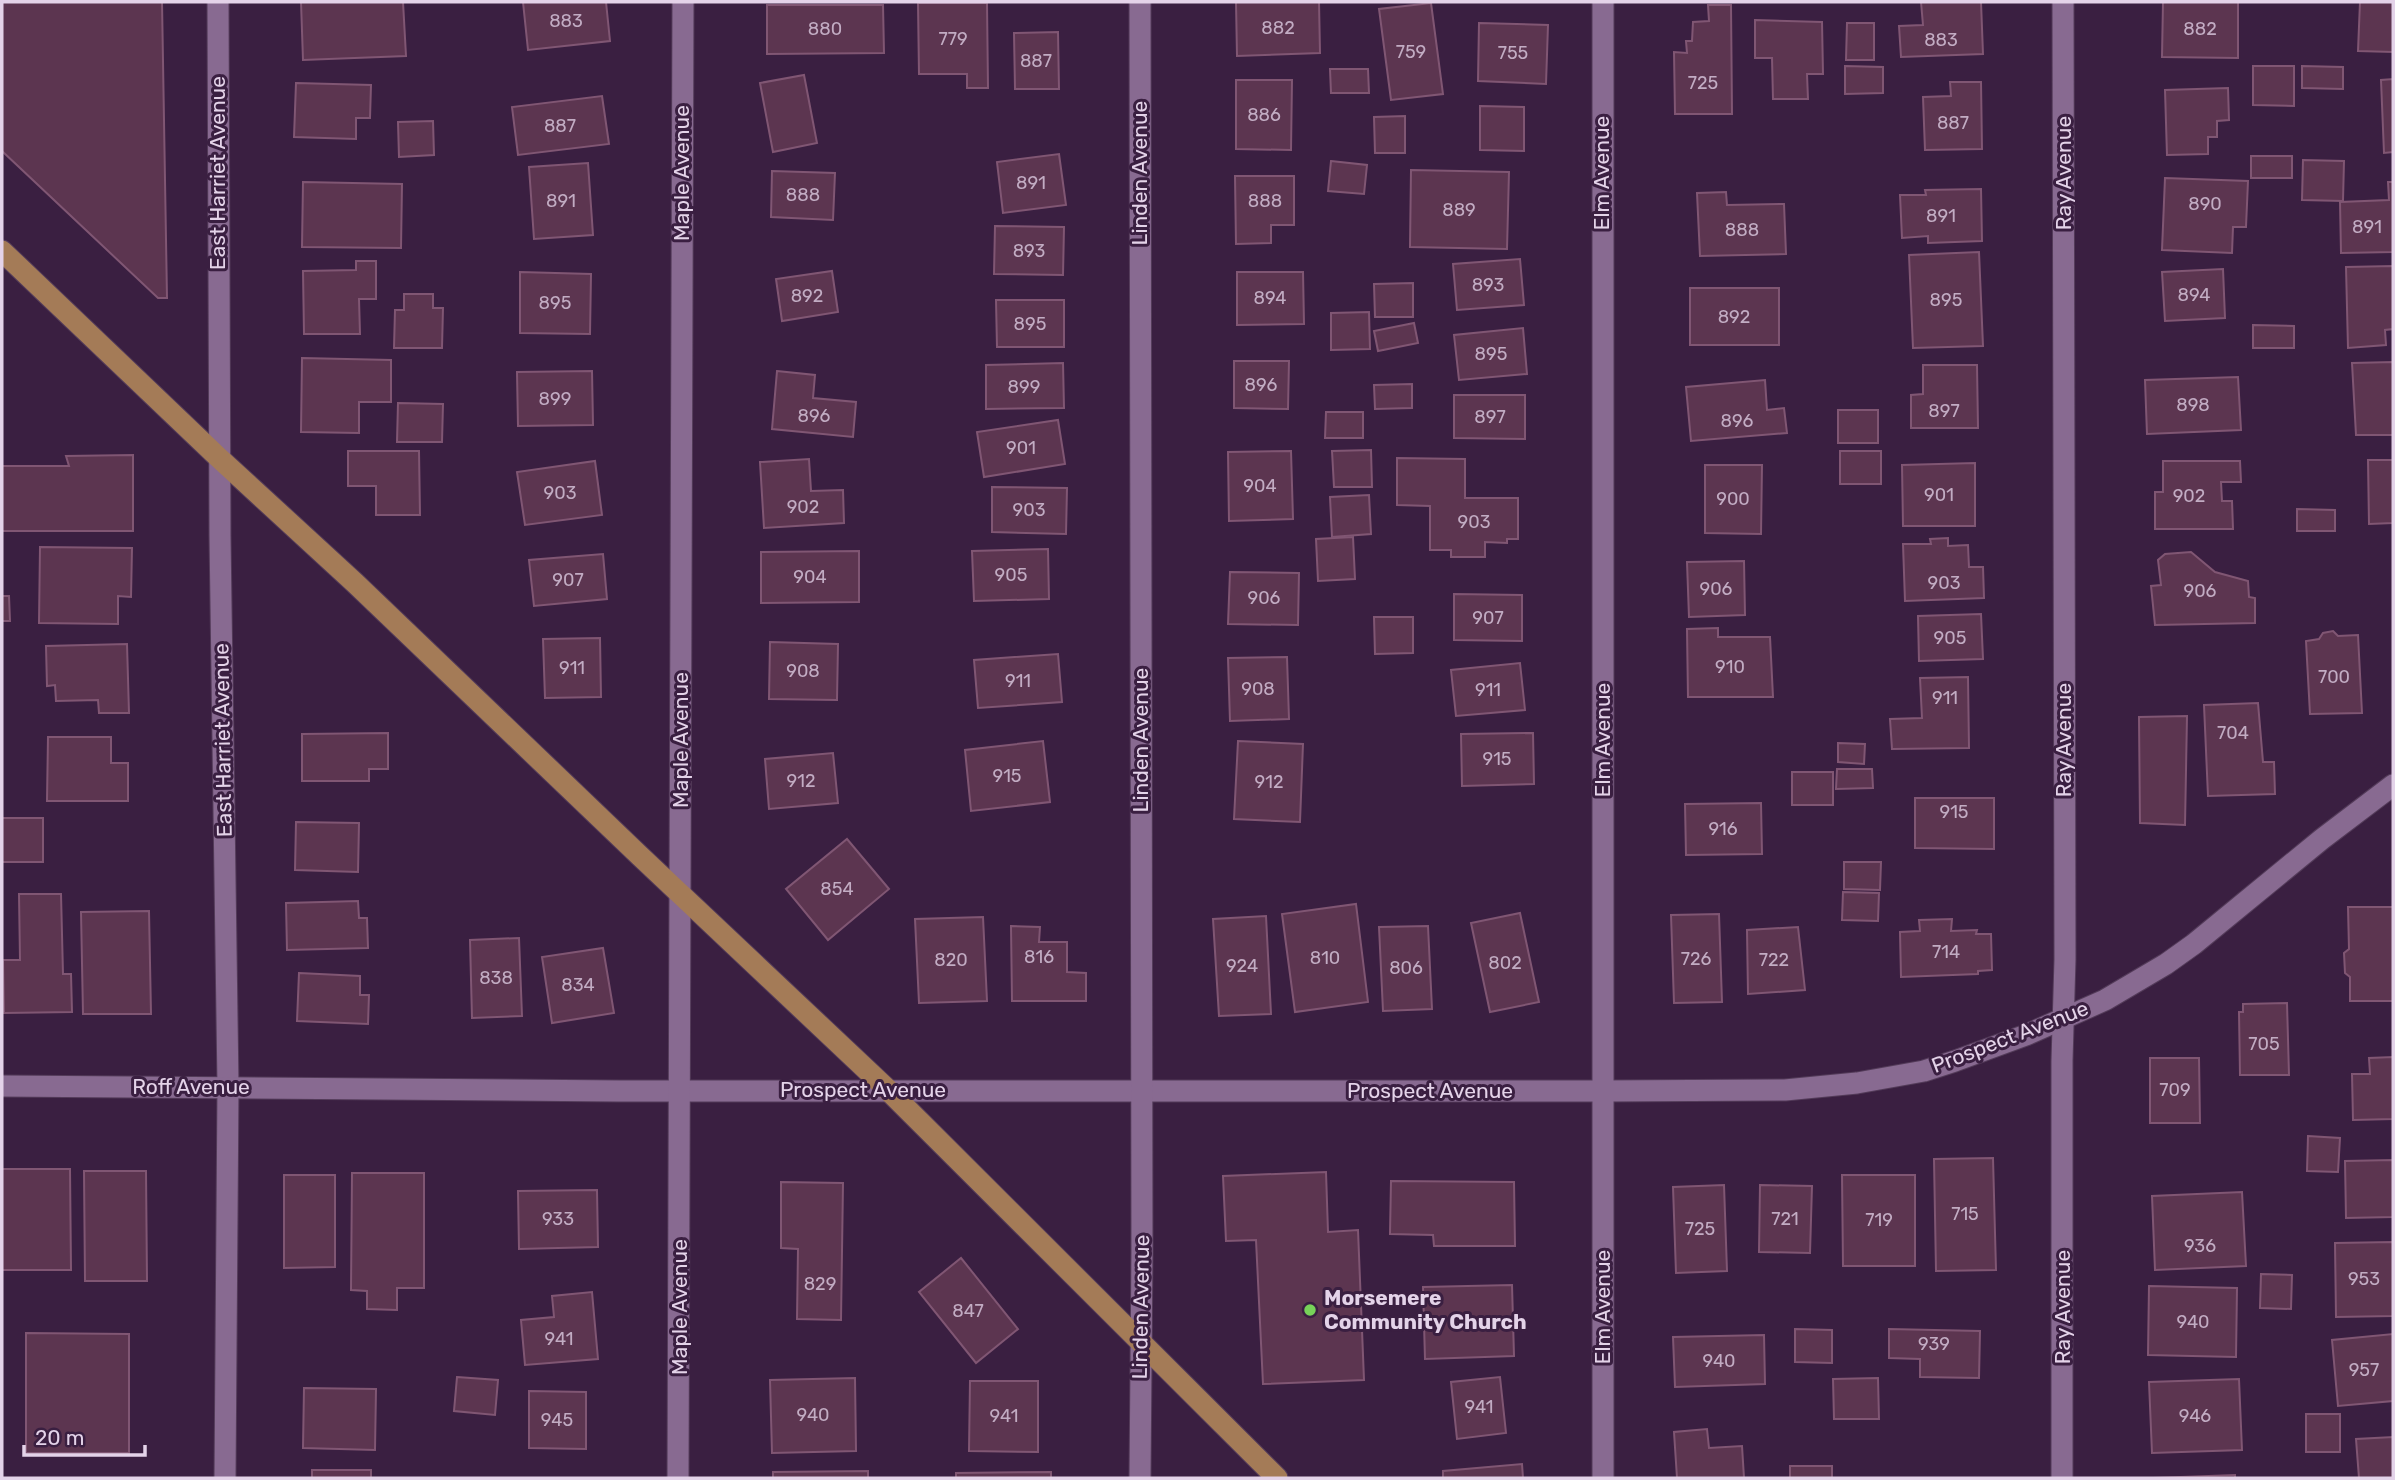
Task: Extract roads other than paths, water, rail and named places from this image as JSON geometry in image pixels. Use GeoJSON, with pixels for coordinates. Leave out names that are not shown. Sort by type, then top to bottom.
{"type":"FeatureCollection","features":[{"type":"Feature","properties":{"kind":"main road"},"geometry":{"type":"LineString","coordinates":[[2,251],[887,1089],[1277,1478]]}},
{"type":"Feature","properties":{"kind":"street","name":"East Harriet Avenue"},"geometry":{"type":"LineString","coordinates":[[218,2],[219,458],[228,1086],[225,1478]]}},
{"type":"Feature","properties":{"kind":"street","name":"Maple Avenue"},"geometry":{"type":"LineString","coordinates":[[678,1478],[683,2]]}},
{"type":"Feature","properties":{"kind":"street","name":"Linden Avenue"},"geometry":{"type":"LineString","coordinates":[[1140,2],[1143,1251],[1140,1478]]}},
{"type":"Feature","properties":{"kind":"street","name":"Elm Avenue"},"geometry":{"type":"LineString","coordinates":[[1603,1478],[1604,2]]}},
{"type":"Feature","properties":{"kind":"street","name":"Ray Avenue"},"geometry":{"type":"LineString","coordinates":[[2062,1478],[2065,975],[2063,2]]}},
{"type":"Feature","properties":{"kind":"street","name":"Prospect Avenue"},"geometry":{"type":"LineString","coordinates":[[380,1090],[1603,1091],[1785,1090],[1857,1083],[1924,1071],[1955,1062],[2063,1020],[2135,983],[2194,944],[2322,839],[2393,785]]}},
{"type":"Feature","properties":{"kind":"street","name":"Roff Avenue"},"geometry":{"type":"LineString","coordinates":[[2,1086],[228,1086],[380,1090]]}},
{"type":"Feature","properties":{"kind":"place","name":"Morsemere Community Church"},"geometry":{"type":"Point","coordinates":[1310,1310]}}]}
